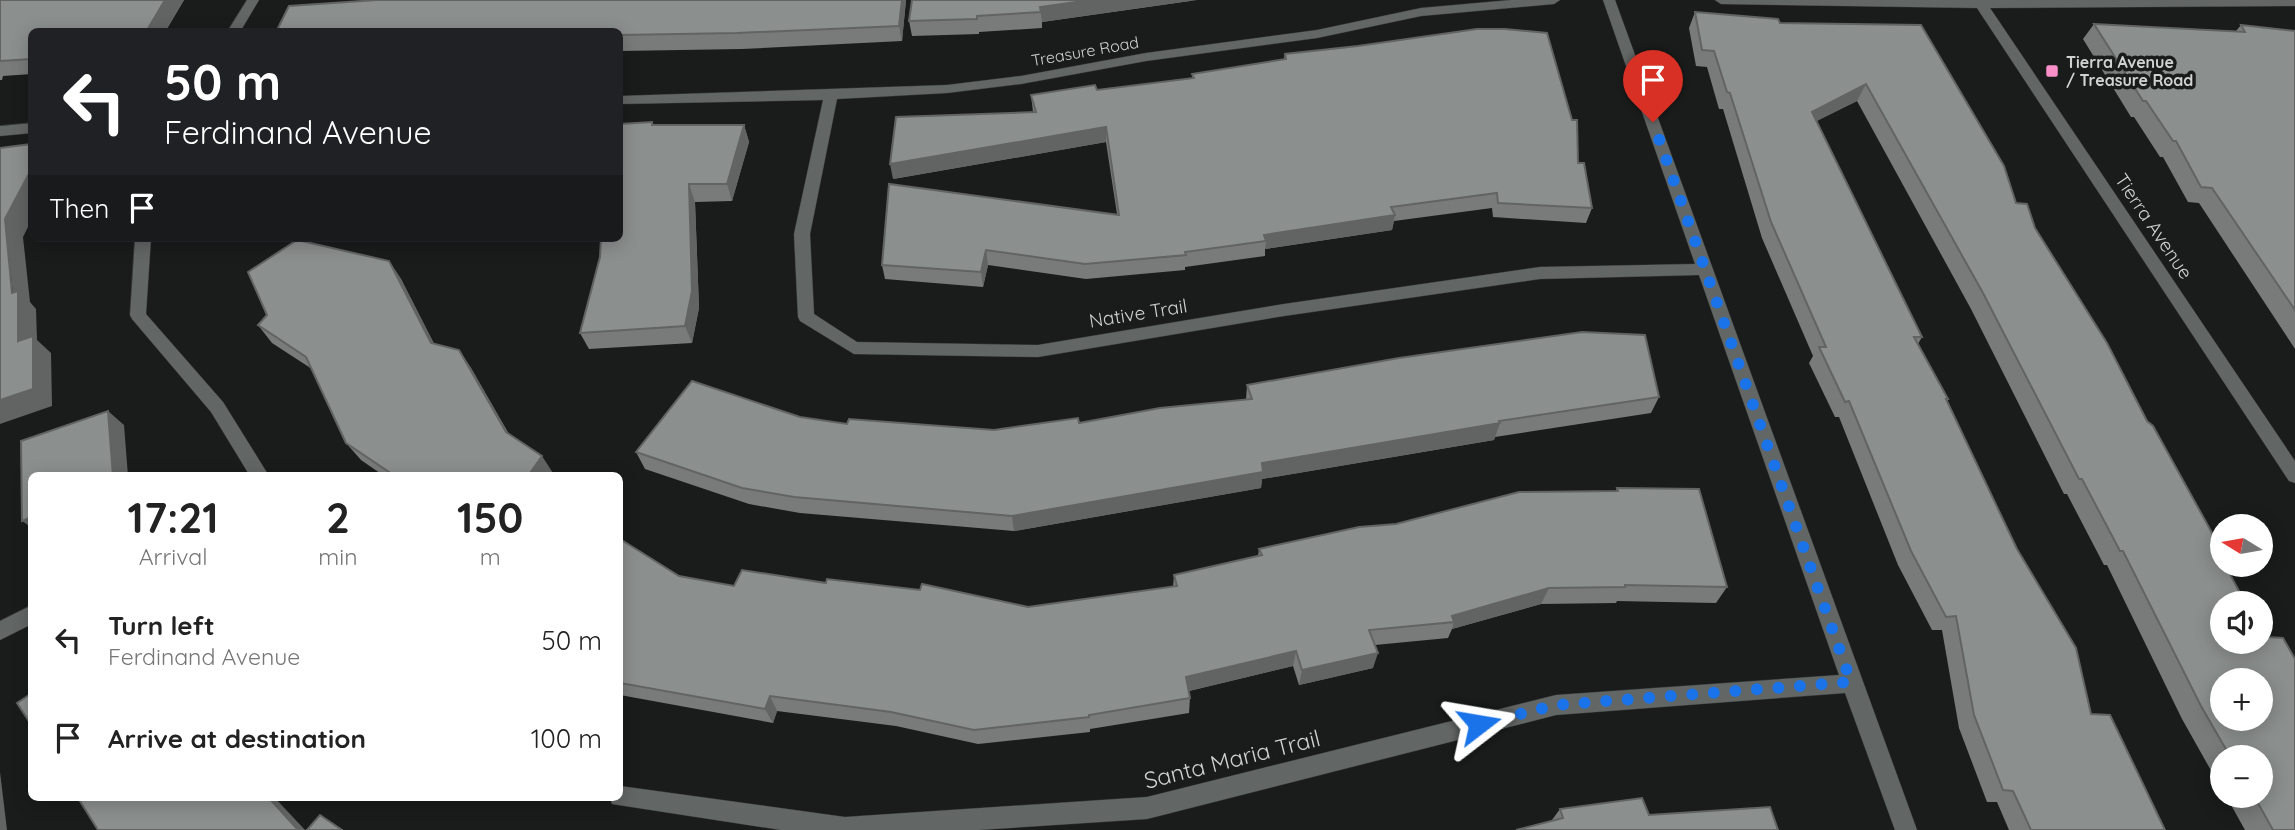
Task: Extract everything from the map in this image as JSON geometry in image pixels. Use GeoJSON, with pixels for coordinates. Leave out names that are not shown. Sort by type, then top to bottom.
{"type":"FeatureCollection","features":[{"type":"Feature","properties":{"kind":"street"},"geometry":{"type":"LineString","coordinates":[[236,28],[253,0]]}},
{"type":"Feature","properties":{"kind":"street","name":"Treasure Road"},"geometry":{"type":"LineString","coordinates":[[623,100],[947,89],[1021,80],[1146,57],[1317,34],[1421,12],[1554,0]]}},
{"type":"Feature","properties":{"kind":"street"},"geometry":{"type":"LineString","coordinates":[[1609,0],[1906,830]]}},
{"type":"Feature","properties":{"kind":"street"},"geometry":{"type":"LineString","coordinates":[[1721,0],[2295,2]]}},
{"type":"Feature","properties":{"kind":"street","name":"Tierra Avenue"},"geometry":{"type":"LineString","coordinates":[[1979,2],[2295,476]]}},
{"type":"Feature","properties":{"kind":"street","name":"Native Trail"},"geometry":{"type":"LineString","coordinates":[[831,95],[802,234],[806,317],[854,348],[1038,351],[1284,310],[1540,273],[1707,269]]}},
{"type":"Feature","properties":{"kind":"street"},"geometry":{"type":"LineString","coordinates":[[0,131],[28,128]]}},
{"type":"Feature","properties":{"kind":"street"},"geometry":{"type":"LineString","coordinates":[[144,242],[138,315],[217,407],[258,472]]}},
{"type":"Feature","properties":{"kind":"street"},"geometry":{"type":"LineString","coordinates":[[0,631],[28,616]]}},
{"type":"Feature","properties":{"kind":"street","name":"Santa Maria Trail"},"geometry":{"type":"LineString","coordinates":[[623,797],[845,828],[1147,808],[1556,705],[1851,682]]}},
{"type":"Feature","properties":{"kind":"building"},"geometry":{"type":"Polygon","coordinates":[[[0,0],[165,0],[148,28],[28,28],[28,59],[0,61],[0,0]]]}},
{"type":"Feature","properties":{"kind":"building"},"geometry":{"type":"Polygon","coordinates":[[[377,0],[902,0],[899,26],[623,35],[623,28],[278,28],[289,6],[377,0]]]}},
{"type":"Feature","properties":{"kind":"building"},"geometry":{"type":"Polygon","coordinates":[[[912,0],[1090,0],[1040,7],[1041,12],[977,16],[977,19],[909,21],[912,0]]]}},
{"type":"Feature","properties":{"kind":"building"},"geometry":{"type":"Polygon","coordinates":[[[1695,12],[1778,19],[1780,23],[1921,25],[2004,166],[2016,203],[2027,204],[2035,228],[2107,343],[2147,421],[2153,426],[2210,529],[2210,578],[2232,578],[2239,591],[2210,591],[2210,654],[2273,654],[2273,637],[2283,638],[2295,659],[2295,830],[2273,830],[2261,808],[2273,808],[2273,745],[2224,745],[2215,731],[2273,731],[2273,668],[2210,668],[2210,722],[2123,551],[2120,551],[2082,479],[2079,479],[1983,293],[1866,84],[1812,112],[1922,337],[1914,337],[1948,399],[2017,549],[2076,648],[2091,714],[2110,715],[2165,830],[2031,830],[2013,791],[2003,790],[1974,715],[1956,616],[1946,617],[1911,551],[1849,401],[1845,402],[1819,347],[1826,347],[1771,222],[1714,51],[1702,50],[1695,12]]]}},
{"type":"Feature","properties":{"kind":"building"},"geometry":{"type":"Polygon","coordinates":[[[2094,24],[2245,32],[2241,25],[2295,31],[2295,310],[2212,188],[2201,187],[2176,141],[2173,141],[2146,101],[2143,101],[2094,24]]]}},
{"type":"Feature","properties":{"kind":"building"},"geometry":{"type":"Polygon","coordinates":[[[1477,29],[1547,33],[1572,120],[1577,120],[1578,163],[1584,163],[1592,208],[1498,203],[1497,193],[1391,207],[1395,215],[1264,235],[1266,241],[1185,252],[1186,255],[1085,264],[986,250],[981,272],[882,265],[889,184],[1119,215],[1106,127],[890,164],[896,117],[1036,112],[1031,95],[1095,85],[1097,90],[1194,78],[1192,74],[1286,59],[1285,54],[1477,29]]]}},
{"type":"Feature","properties":{"kind":"building"},"geometry":{"type":"Polygon","coordinates":[[[623,124],[744,125],[727,184],[689,184],[692,291],[685,326],[580,333],[600,257],[601,242],[623,242],[623,124]]]}},
{"type":"Feature","properties":{"kind":"building"},"geometry":{"type":"Polygon","coordinates":[[[28,144],[28,176],[5,219],[12,293],[18,291],[18,341],[33,336],[33,389],[0,400],[0,148],[28,144]]]}},
{"type":"Feature","properties":{"kind":"building"},"geometry":{"type":"Polygon","coordinates":[[[294,242],[306,242],[389,261],[431,343],[459,350],[506,432],[542,456],[531,472],[389,472],[346,443],[306,357],[258,325],[267,315],[248,272],[294,242]]]}},
{"type":"Feature","properties":{"kind":"building"},"geometry":{"type":"Polygon","coordinates":[[[1582,332],[1645,335],[1659,397],[1499,421],[1500,423],[1262,463],[1263,472],[1012,516],[794,497],[742,488],[636,452],[692,381],[800,417],[847,424],[849,419],[994,430],[1078,418],[1079,423],[1160,408],[1252,399],[1247,385],[1399,358],[1582,332]]]}},
{"type":"Feature","properties":{"kind":"building"},"geometry":{"type":"Polygon","coordinates":[[[108,411],[113,472],[28,472],[28,519],[22,521],[21,441],[108,411]]]}},
{"type":"Feature","properties":{"kind":"building"},"geometry":{"type":"Polygon","coordinates":[[[1617,488],[1699,489],[1727,587],[1625,585],[1549,588],[1452,616],[1454,622],[1369,630],[1378,653],[1302,670],[1296,651],[1186,677],[1190,698],[1089,717],[974,730],[891,712],[770,696],[765,709],[623,684],[623,541],[679,576],[734,586],[742,570],[826,583],[827,579],[920,590],[922,584],[1028,607],[1177,586],[1174,575],[1262,555],[1259,549],[1359,527],[1396,524],[1519,492],[1618,491],[1617,488]]]}},
{"type":"Feature","properties":{"kind":"building"},"geometry":{"type":"Polygon","coordinates":[[[28,696],[28,720],[17,703],[28,696]]]}},
{"type":"Feature","properties":{"kind":"building"},"geometry":{"type":"Polygon","coordinates":[[[1642,798],[1649,815],[1770,807],[1778,830],[1516,830],[1563,818],[1560,809],[1642,798]]]}},
{"type":"Feature","properties":{"kind":"building"},"geometry":{"type":"Polygon","coordinates":[[[80,801],[272,801],[298,830],[98,830],[80,801]]]}},
{"type":"Feature","properties":{"kind":"building"},"geometry":{"type":"Polygon","coordinates":[[[320,815],[342,830],[307,830],[320,815]]]}},
{"type":"Feature","properties":{"kind":"place","name":"Tierra Avenue / Treasure Road"},"geometry":{"type":"Point","coordinates":[2052,71]}},
{"type":"Feature","properties":{"kind":"route"},"geometry":{"type":"LineString","coordinates":[[1479,724],[1556,705],[1851,682],[1653,122]]}}]}
